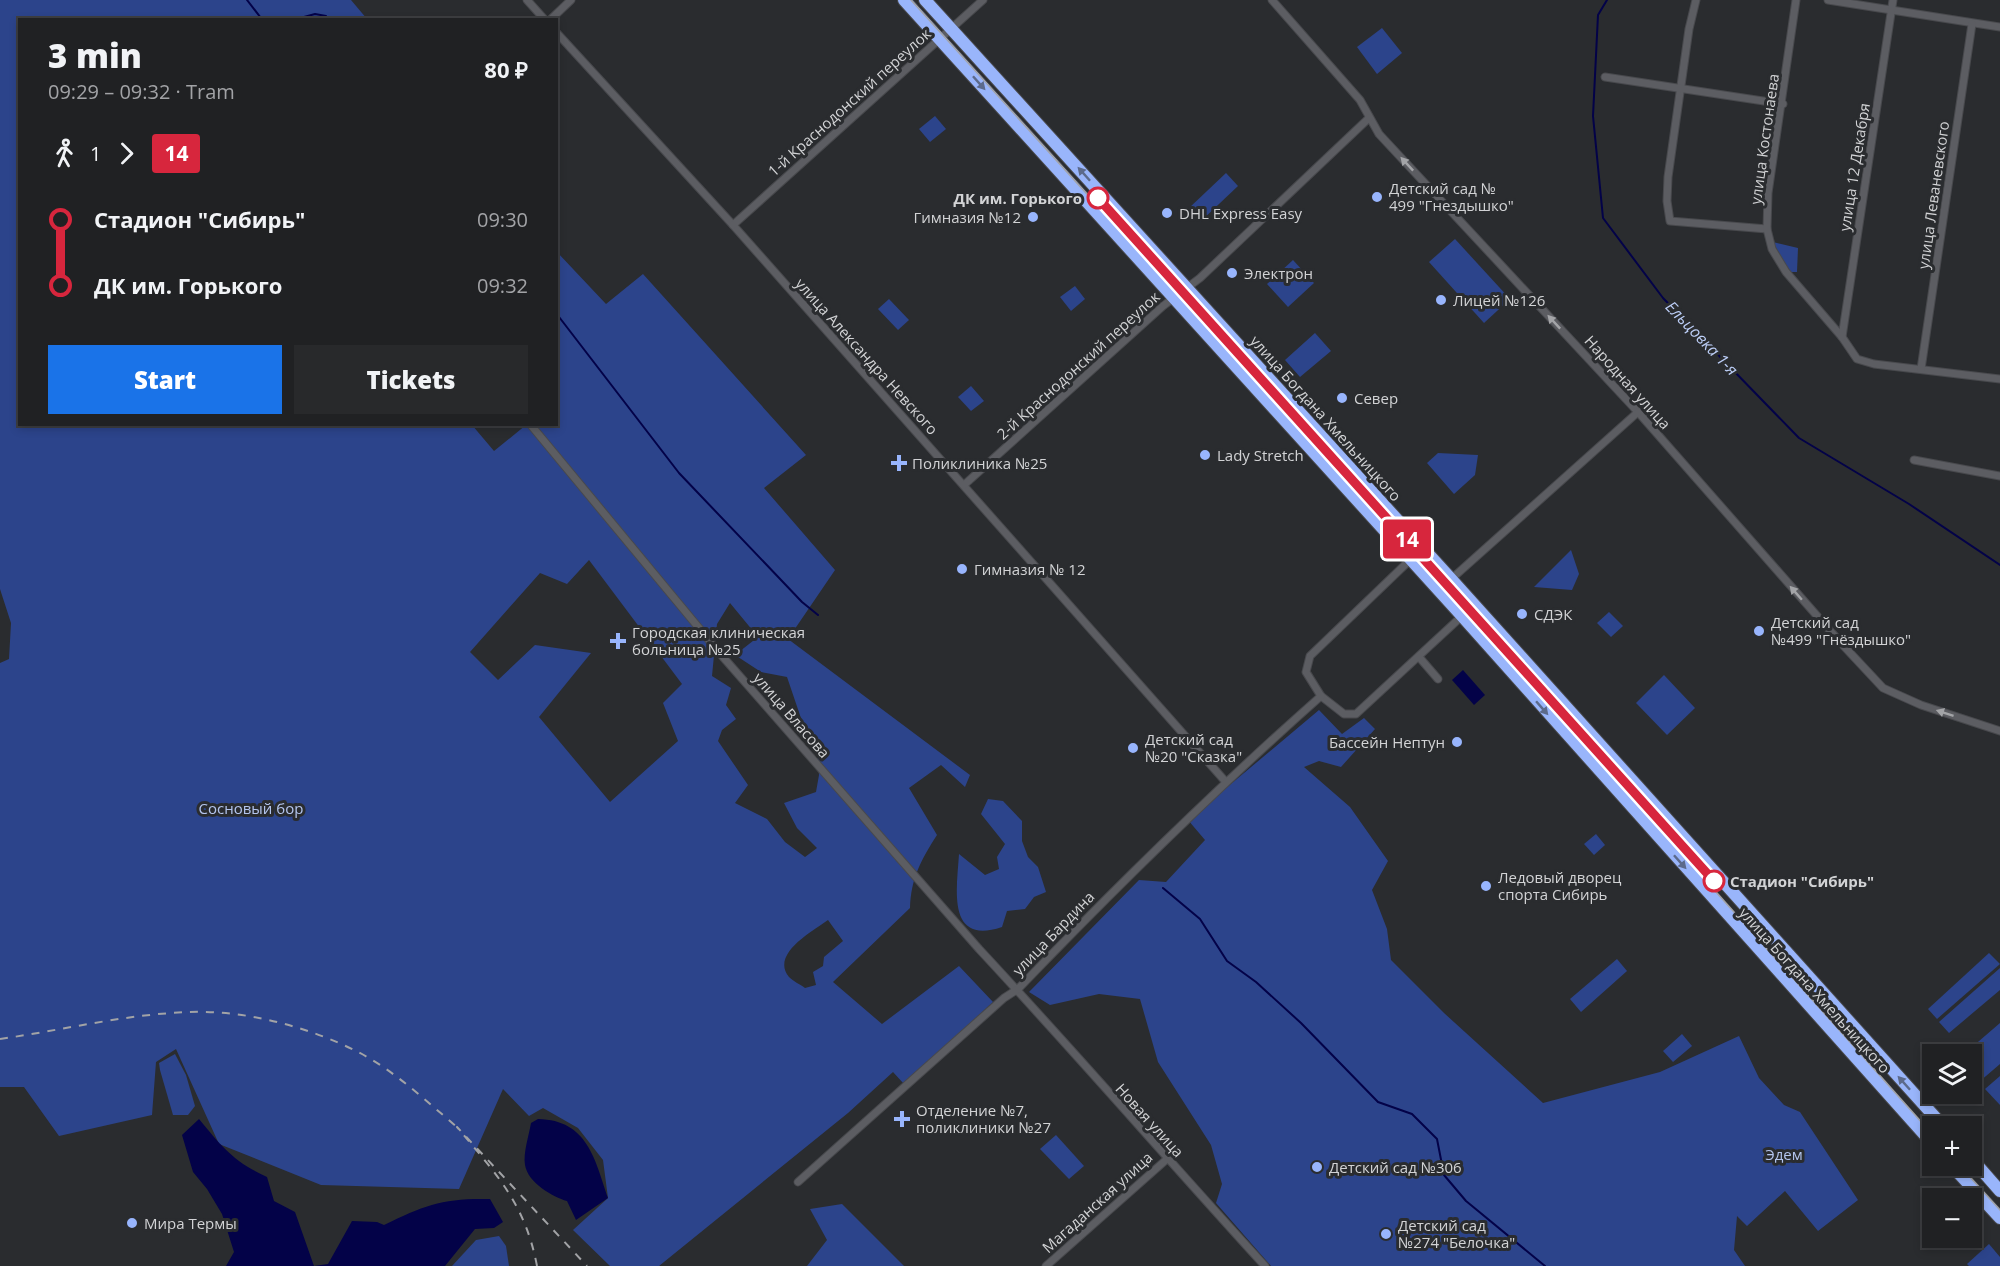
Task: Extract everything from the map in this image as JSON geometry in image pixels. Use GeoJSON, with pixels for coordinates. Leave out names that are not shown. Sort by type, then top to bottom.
{"type":"FeatureCollection","features":[{"type":"Feature","properties":{"kind":"highway","name":"улица Богдана Хмельницкого"},"geometry":{"type":"LineString","coordinates":[[904,0],[1439,590],[1922,1132]]}},
{"type":"Feature","properties":{"kind":"highway","name":"улица Богдана Хмельницкого"},"geometry":{"type":"LineString","coordinates":[[925,0],[1452,579],[1934,1116]]}},
{"type":"Feature","properties":{"kind":"highway"},"geometry":{"type":"LineString","coordinates":[[1982,1171],[2000,1191]]}},
{"type":"Feature","properties":{"kind":"highway"},"geometry":{"type":"LineString","coordinates":[[1961,1176],[2000,1218]]}},
{"type":"Feature","properties":{"kind":"street"},"geometry":{"type":"LineString","coordinates":[[528,0],[543,18]]}},
{"type":"Feature","properties":{"kind":"street"},"geometry":{"type":"LineString","coordinates":[[552,18],[571,0]]}},
{"type":"Feature","properties":{"kind":"street","name":"1-й Краснодонский переулок"},"geometry":{"type":"LineString","coordinates":[[733,225],[872,97],[983,0]]}},
{"type":"Feature","properties":{"kind":"street","name":"Народная улица"},"geometry":{"type":"LineString","coordinates":[[1272,0],[1360,100],[1379,134],[1638,412],[1883,688],[1921,705],[2000,731]]}},
{"type":"Feature","properties":{"kind":"street"},"geometry":{"type":"LineString","coordinates":[[1696,0],[1689,29],[1668,177],[1667,201],[1670,221],[1767,230]]}},
{"type":"Feature","properties":{"kind":"street","name":"улица Костонаева"},"geometry":{"type":"LineString","coordinates":[[1796,0],[1783,104],[1768,193],[1767,230],[1772,249],[1786,272],[1842,337],[1857,359],[1874,364],[2000,379]]}},
{"type":"Feature","properties":{"kind":"street"},"geometry":{"type":"LineString","coordinates":[[1828,0],[2000,27]]}},
{"type":"Feature","properties":{"kind":"street","name":"улица 12 Декабря"},"geometry":{"type":"LineString","coordinates":[[1842,337],[1893,0]]}},
{"type":"Feature","properties":{"kind":"street","name":"улица Леваневского"},"geometry":{"type":"LineString","coordinates":[[1921,369],[1972,24]]}},
{"type":"Feature","properties":{"kind":"street","name":"улица Александра Невского"},"geometry":{"type":"LineString","coordinates":[[558,34],[733,225],[1225,781]]}},
{"type":"Feature","properties":{"kind":"street"},"geometry":{"type":"LineString","coordinates":[[1605,77],[1783,104]]}},
{"type":"Feature","properties":{"kind":"street","name":"2-й Краснодонский переулок"},"geometry":{"type":"LineString","coordinates":[[964,485],[1282,202],[1369,118]]}},
{"type":"Feature","properties":{"kind":"street"},"geometry":{"type":"LineString","coordinates":[[1439,590],[1638,412]]}},
{"type":"Feature","properties":{"kind":"street","name":"улица Власова"},"geometry":{"type":"LineString","coordinates":[[532,426],[723,657],[979,949],[1018,989]]}},
{"type":"Feature","properties":{"kind":"street"},"geometry":{"type":"LineString","coordinates":[[1914,460],[2000,476]]}},
{"type":"Feature","properties":{"kind":"street"},"geometry":{"type":"LineString","coordinates":[[1410,560],[1310,656],[1306,672],[1321,696],[1344,714],[1356,714],[1462,616]]}},
{"type":"Feature","properties":{"kind":"street"},"geometry":{"type":"LineString","coordinates":[[1419,657],[1438,679]]}},
{"type":"Feature","properties":{"kind":"street","name":"улица Бардина"},"geometry":{"type":"LineString","coordinates":[[798,1182],[1004,998],[1018,989],[1100,903],[1225,781],[1321,696]]}},
{"type":"Feature","properties":{"kind":"street","name":"Новая улица"},"geometry":{"type":"LineString","coordinates":[[1018,989],[1167,1159],[1265,1266]]}},
{"type":"Feature","properties":{"kind":"street","name":"Магаданская улица"},"geometry":{"type":"LineString","coordinates":[[1046,1266],[1167,1159]]}},
{"type":"Feature","properties":{"kind":"green space","name":"Сосновый бор"},"geometry":{"type":"Polygon","coordinates":[[[0,0],[351,0],[366,18],[18,18],[18,426],[473,426],[494,451],[525,426],[558,426],[558,253],[606,304],[643,274],[806,455],[764,488],[835,570],[788,639],[970,775],[965,787],[941,765],[909,788],[937,835],[918,870],[912,887],[910,908],[833,982],[882,1024],[959,966],[993,1002],[904,1084],[893,1072],[848,1113],[659,1266],[610,1266],[573,1230],[608,1198],[603,1160],[578,1128],[543,1108],[529,1116],[503,1089],[459,1189],[321,1185],[219,1144],[176,1049],[156,1062],[152,1115],[59,1136],[24,1087],[0,1087],[0,663],[9,659],[11,623],[0,589],[0,0]],[[589,560],[567,584],[540,573],[470,652],[498,680],[535,645],[591,653],[539,717],[610,802],[678,741],[663,703],[682,684],[589,560]],[[730,603],[717,624],[712,676],[731,688],[726,705],[736,719],[722,730],[718,741],[748,785],[735,803],[767,819],[785,842],[805,857],[817,848],[797,828],[784,803],[816,792],[819,775],[816,740],[805,730],[787,677],[761,672],[735,655],[758,637],[730,603]],[[828,920],[796,944],[785,960],[785,968],[789,977],[805,988],[816,985],[813,972],[823,966],[824,957],[843,941],[828,920]]]}},
{"type":"Feature","properties":{"kind":"green space"},"geometry":{"type":"Polygon","coordinates":[[[1382,28],[1402,53],[1377,74],[1357,47],[1382,28]]]}},
{"type":"Feature","properties":{"kind":"green space"},"geometry":{"type":"Polygon","coordinates":[[[935,116],[946,129],[930,142],[919,129],[935,116]]]}},
{"type":"Feature","properties":{"kind":"green space"},"geometry":{"type":"Polygon","coordinates":[[[1226,173],[1238,186],[1200,222],[1188,209],[1226,173]]]}},
{"type":"Feature","properties":{"kind":"green space"},"geometry":{"type":"Polygon","coordinates":[[[1455,239],[1510,299],[1484,323],[1429,262],[1455,239]]]}},
{"type":"Feature","properties":{"kind":"green space"},"geometry":{"type":"Polygon","coordinates":[[[1773,242],[1798,248],[1797,272],[1789,272],[1773,242]]]}},
{"type":"Feature","properties":{"kind":"green space"},"geometry":{"type":"Polygon","coordinates":[[[1293,260],[1314,283],[1288,307],[1267,284],[1293,260]]]}},
{"type":"Feature","properties":{"kind":"green space"},"geometry":{"type":"Polygon","coordinates":[[[1075,286],[1085,299],[1071,311],[1060,297],[1075,286]]]}},
{"type":"Feature","properties":{"kind":"green space"},"geometry":{"type":"Polygon","coordinates":[[[889,299],[909,320],[898,330],[878,309],[889,299]]]}},
{"type":"Feature","properties":{"kind":"green space"},"geometry":{"type":"Polygon","coordinates":[[[1315,333],[1331,351],[1300,377],[1285,360],[1315,333]]]}},
{"type":"Feature","properties":{"kind":"green space"},"geometry":{"type":"Polygon","coordinates":[[[971,386],[984,401],[971,411],[958,397],[971,386]]]}},
{"type":"Feature","properties":{"kind":"green space"},"geometry":{"type":"Polygon","coordinates":[[[1438,453],[1478,455],[1475,475],[1454,494],[1427,463],[1438,453]]]}},
{"type":"Feature","properties":{"kind":"green space"},"geometry":{"type":"Polygon","coordinates":[[[1571,550],[1579,574],[1572,590],[1534,587],[1571,550]]]}},
{"type":"Feature","properties":{"kind":"green space"},"geometry":{"type":"Polygon","coordinates":[[[1609,612],[1623,626],[1611,637],[1597,623],[1609,612]]]}},
{"type":"Feature","properties":{"kind":"green space"},"geometry":{"type":"Polygon","coordinates":[[[1664,675],[1695,708],[1667,735],[1636,703],[1664,675]]]}},
{"type":"Feature","properties":{"kind":"green space","name":"Эдем"},"geometry":{"type":"Polygon","coordinates":[[[1319,710],[1342,734],[1364,718],[1375,729],[1341,767],[1319,761],[1304,767],[1350,807],[1388,861],[1372,890],[1387,929],[1391,960],[1444,1013],[1543,1103],[1660,1072],[1739,1036],[1759,1078],[1784,1105],[1800,1112],[1858,1200],[1818,1231],[1785,1191],[1747,1226],[1737,1216],[1734,1250],[1745,1266],[1271,1266],[1216,1203],[1222,1184],[1211,1145],[1158,1062],[1140,999],[1099,994],[1050,1005],[1029,992],[1139,880],[1166,882],[1205,840],[1188,820],[1319,710]]]}},
{"type":"Feature","properties":{"kind":"green space"},"geometry":{"type":"Polygon","coordinates":[[[988,799],[1003,801],[1022,821],[1022,841],[1028,857],[1038,867],[1046,892],[1034,897],[1025,909],[1007,911],[1002,927],[984,931],[971,928],[963,921],[957,897],[957,882],[959,854],[985,875],[999,869],[997,857],[1005,844],[981,814],[988,799]]]}},
{"type":"Feature","properties":{"kind":"green space"},"geometry":{"type":"Polygon","coordinates":[[[1596,834],[1605,845],[1594,855],[1584,844],[1596,834]]]}},
{"type":"Feature","properties":{"kind":"green space"},"geometry":{"type":"Polygon","coordinates":[[[1989,953],[2000,964],[1937,1019],[1928,1009],[1989,953]]]}},
{"type":"Feature","properties":{"kind":"green space"},"geometry":{"type":"Polygon","coordinates":[[[1617,959],[1627,971],[1581,1012],[1570,999],[1617,959]]]}},
{"type":"Feature","properties":{"kind":"green space"},"geometry":{"type":"Polygon","coordinates":[[[2000,968],[2000,990],[1949,1033],[1939,1022],[2000,968]]]}},
{"type":"Feature","properties":{"kind":"green space"},"geometry":{"type":"Polygon","coordinates":[[[2000,1023],[2000,1064],[1982,1079],[1982,1044],[1976,1044],[2000,1023]]]}},
{"type":"Feature","properties":{"kind":"green space"},"geometry":{"type":"Polygon","coordinates":[[[1682,1034],[1692,1046],[1673,1062],[1663,1051],[1682,1034]]]}},
{"type":"Feature","properties":{"kind":"green space"},"geometry":{"type":"Polygon","coordinates":[[[175,1054],[186,1075],[195,1106],[188,1115],[173,1115],[160,1070],[159,1063],[175,1054]]]}},
{"type":"Feature","properties":{"kind":"green space"},"geometry":{"type":"Polygon","coordinates":[[[2000,1076],[2000,1105],[1985,1089],[2000,1076]]]}},
{"type":"Feature","properties":{"kind":"green space"},"geometry":{"type":"Polygon","coordinates":[[[1056,1135],[1084,1166],[1069,1179],[1040,1149],[1056,1135]]]}},
{"type":"Feature","properties":{"kind":"green space"},"geometry":{"type":"Polygon","coordinates":[[[842,1204],[904,1266],[807,1266],[827,1240],[810,1209],[842,1204]]]}},
{"type":"Feature","properties":{"kind":"green space"},"geometry":{"type":"Polygon","coordinates":[[[499,1236],[506,1246],[509,1266],[452,1266],[476,1240],[499,1236]]]}},
{"type":"Feature","properties":{"kind":"green space"},"geometry":{"type":"Polygon","coordinates":[[[1989,1244],[2000,1257],[2000,1266],[1969,1266],[1967,1264],[1989,1244]]]}},
{"type":"Feature","properties":{"kind":"shaded area"},"geometry":{"type":"Polygon","coordinates":[[[1463,670],[1485,695],[1474,705],[1452,680],[1463,670]]]}},
{"type":"Feature","properties":{"kind":"shaded area"},"geometry":{"type":"Polygon","coordinates":[[[199,1119],[229,1153],[246,1166],[267,1177],[274,1201],[295,1212],[314,1266],[226,1266],[234,1252],[222,1214],[207,1189],[193,1172],[182,1135],[199,1119]]]}},
{"type":"Feature","properties":{"kind":"shaded area"},"geometry":{"type":"Polygon","coordinates":[[[538,1119],[555,1121],[579,1134],[599,1170],[608,1198],[576,1220],[567,1201],[542,1188],[527,1172],[526,1144],[531,1123],[538,1119]]]}},
{"type":"Feature","properties":{"kind":"shaded area"},"geometry":{"type":"Polygon","coordinates":[[[490,1199],[503,1222],[494,1228],[475,1229],[445,1266],[314,1266],[328,1264],[352,1221],[377,1222],[384,1225],[435,1204],[459,1200],[490,1199]]]}},
{"type":"Feature","properties":{"kind":"waterway"},"geometry":{"type":"LineString","coordinates":[[247,0],[261,18]]}},
{"type":"Feature","properties":{"kind":"waterway","name":"Ельцовка 1-я"},"geometry":{"type":"LineString","coordinates":[[1607,0],[1598,15],[1593,116],[1603,218],[1663,298],[1799,438],[1909,504],[2000,565]]}},
{"type":"Feature","properties":{"kind":"waterway"},"geometry":{"type":"LineString","coordinates":[[300,18],[315,14],[326,16],[326,18]]}},
{"type":"Feature","properties":{"kind":"waterway"},"geometry":{"type":"LineString","coordinates":[[558,316],[679,473],[802,602],[818,615]]}},
{"type":"Feature","properties":{"kind":"waterway"},"geometry":{"type":"LineString","coordinates":[[1163,888],[1200,919],[1227,961],[1256,982],[1301,1023],[1378,1102],[1412,1114],[1437,1139],[1444,1175],[1466,1201],[1545,1266]]}},
{"type":"Feature","properties":{"kind":"tram line"},"geometry":{"type":"LineString","coordinates":[[911,0],[1475,622],[1922,1123]]}},
{"type":"Feature","properties":{"kind":"tram line","name":"14"},"geometry":{"type":"LineString","coordinates":[[1098,198],[1714,881]]}},
{"type":"Feature","properties":{"kind":"tram line"},"geometry":{"type":"LineString","coordinates":[[1969,1176],[2000,1210]]}},
{"type":"Feature","properties":{"kind":"railway"},"geometry":{"type":"LineString","coordinates":[[0,1039],[166,1013],[211,1012],[255,1017],[319,1035],[358,1052],[397,1077],[457,1127]]}},
{"type":"Feature","properties":{"kind":"railway"},"geometry":{"type":"LineString","coordinates":[[537,1266],[532,1244],[517,1207],[496,1175],[457,1127],[587,1266]]}},
{"type":"Feature","properties":{"kind":"place","name":"Детский сад № 499 \"Гнездышко\""},"geometry":{"type":"Point","coordinates":[1377,197]}},
{"type":"Feature","properties":{"kind":"place","name":"ДК им. Горького"},"geometry":{"type":"Point","coordinates":[1098,198]}},
{"type":"Feature","properties":{"kind":"place","name":"DHL Express Easy"},"geometry":{"type":"Point","coordinates":[1167,213]}},
{"type":"Feature","properties":{"kind":"place","name":"Гимназия №12"},"geometry":{"type":"Point","coordinates":[1033,217]}},
{"type":"Feature","properties":{"kind":"place","name":"Электрон"},"geometry":{"type":"Point","coordinates":[1232,273]}},
{"type":"Feature","properties":{"kind":"place","name":"Лицей №126"},"geometry":{"type":"Point","coordinates":[1441,300]}},
{"type":"Feature","properties":{"kind":"place","name":"Север"},"geometry":{"type":"Point","coordinates":[1342,398]}},
{"type":"Feature","properties":{"kind":"place","name":"Lady Stretch"},"geometry":{"type":"Point","coordinates":[1205,455]}},
{"type":"Feature","properties":{"kind":"place","name":"Поликлиника №25"},"geometry":{"type":"Point","coordinates":[899,463]}},
{"type":"Feature","properties":{"kind":"place","name":"Гимназия № 12"},"geometry":{"type":"Point","coordinates":[962,569]}},
{"type":"Feature","properties":{"kind":"place","name":"СДЭК"},"geometry":{"type":"Point","coordinates":[1522,614]}},
{"type":"Feature","properties":{"kind":"place","name":"Детский сад №499 \"Гнёздышко\""},"geometry":{"type":"Point","coordinates":[1759,631]}},
{"type":"Feature","properties":{"kind":"place","name":"Городская клиническая больница №25"},"geometry":{"type":"Point","coordinates":[618,641]}},
{"type":"Feature","properties":{"kind":"place","name":"Бассейн Нептун"},"geometry":{"type":"Point","coordinates":[1457,742]}},
{"type":"Feature","properties":{"kind":"place","name":"Детский сад №20 \"Сказка\""},"geometry":{"type":"Point","coordinates":[1133,748]}},
{"type":"Feature","properties":{"kind":"place","name":"Стадион \"Сибирь\""},"geometry":{"type":"Point","coordinates":[1714,881]}},
{"type":"Feature","properties":{"kind":"place","name":"Ледовый дворец спорта Сибирь"},"geometry":{"type":"Point","coordinates":[1486,886]}},
{"type":"Feature","properties":{"kind":"place","name":"Отделение №7, поликлиники №27"},"geometry":{"type":"Point","coordinates":[902,1119]}},
{"type":"Feature","properties":{"kind":"place","name":"Детский сад №306"},"geometry":{"type":"Point","coordinates":[1317,1167]}},
{"type":"Feature","properties":{"kind":"place","name":"Мира Термы"},"geometry":{"type":"Point","coordinates":[132,1223]}},
{"type":"Feature","properties":{"kind":"place","name":"Детский сад №274 \"Белочка\""},"geometry":{"type":"Point","coordinates":[1386,1234]}}]}
